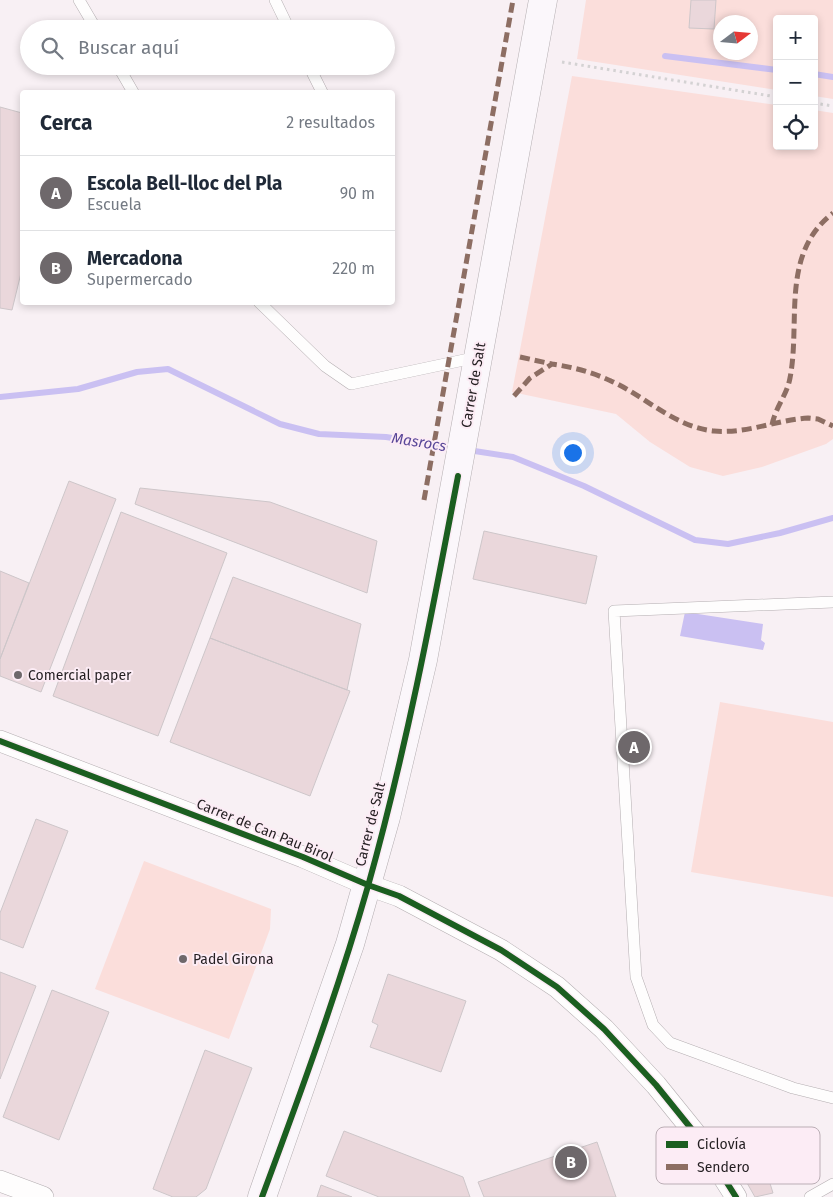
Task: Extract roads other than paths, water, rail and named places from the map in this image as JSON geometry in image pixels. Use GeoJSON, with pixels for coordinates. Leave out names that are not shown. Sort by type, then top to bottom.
{"type":"FeatureCollection","features":[{"type":"Feature","properties":{"kind":"street","name":"Carrer de Salt"},"geometry":{"type":"LineString","coordinates":[[262,1197],[344,962],[368,885],[423,660],[458,476],[468,408],[542,0]]}},
{"type":"Feature","properties":{"kind":"street","name":"Carrer de Can Pau Birol"},"geometry":{"type":"LineString","coordinates":[[0,742],[303,857],[399,896],[501,950],[557,987],[604,1029],[656,1084],[690,1127]]}},
{"type":"Feature","properties":{"kind":"street"},"geometry":{"type":"LineString","coordinates":[[0,1181],[44,1197]]}},
{"type":"Feature","properties":{"kind":"street","name":"Carrer de Can Pau Birol"},"geometry":{"type":"LineString","coordinates":[[728,1184],[736,1197]]}},
{"type":"Feature","properties":{"kind":"lane"},"geometry":{"type":"LineString","coordinates":[[79,0],[91,20]]}},
{"type":"Feature","properties":{"kind":"lane"},"geometry":{"type":"LineString","coordinates":[[275,0],[285,20]]}},
{"type":"Feature","properties":{"kind":"lane"},"geometry":{"type":"LineString","coordinates":[[123,75],[132,90]]}},
{"type":"Feature","properties":{"kind":"lane"},"geometry":{"type":"LineString","coordinates":[[314,75],[321,90]]}},
{"type":"Feature","properties":{"kind":"lane"},"geometry":{"type":"LineString","coordinates":[[262,305],[325,366],[351,384],[478,357]]}},
{"type":"Feature","properties":{"kind":"lane"},"geometry":{"type":"LineString","coordinates":[[833,602],[614,611],[636,977],[653,1025],[670,1044],[793,1088],[833,1098]]}},
{"type":"Feature","properties":{"kind":"lane"},"geometry":{"type":"LineString","coordinates":[[810,1197],[833,1184]]}},
{"type":"Feature","properties":{"kind":"waterway"},"geometry":{"type":"LineString","coordinates":[[665,56],[773,70]]}},
{"type":"Feature","properties":{"kind":"waterway"},"geometry":{"type":"LineString","coordinates":[[818,75],[833,77]]}},
{"type":"Feature","properties":{"kind":"waterway","name":"Masrocs"},"geometry":{"type":"LineString","coordinates":[[0,397],[78,389],[137,372],[168,369],[280,424],[319,434],[386,437],[456,448]]}},
{"type":"Feature","properties":{"kind":"waterway","name":"Masrocs"},"geometry":{"type":"LineString","coordinates":[[468,450],[513,457],[584,486],[695,540],[728,544],[780,533],[833,518]]}},
{"type":"Feature","properties":{"kind":"place","name":"Comercial paper"},"geometry":{"type":"Point","coordinates":[18,675]}},
{"type":"Feature","properties":{"kind":"place","name":"Escola Bell-lloc del Pla"},"geometry":{"type":"Point","coordinates":[634,747]}},
{"type":"Feature","properties":{"kind":"place","name":"Padel Girona"},"geometry":{"type":"Point","coordinates":[183,959]}},
{"type":"Feature","properties":{"kind":"place","name":"Mercadona"},"geometry":{"type":"Point","coordinates":[571,1162]}}]}
